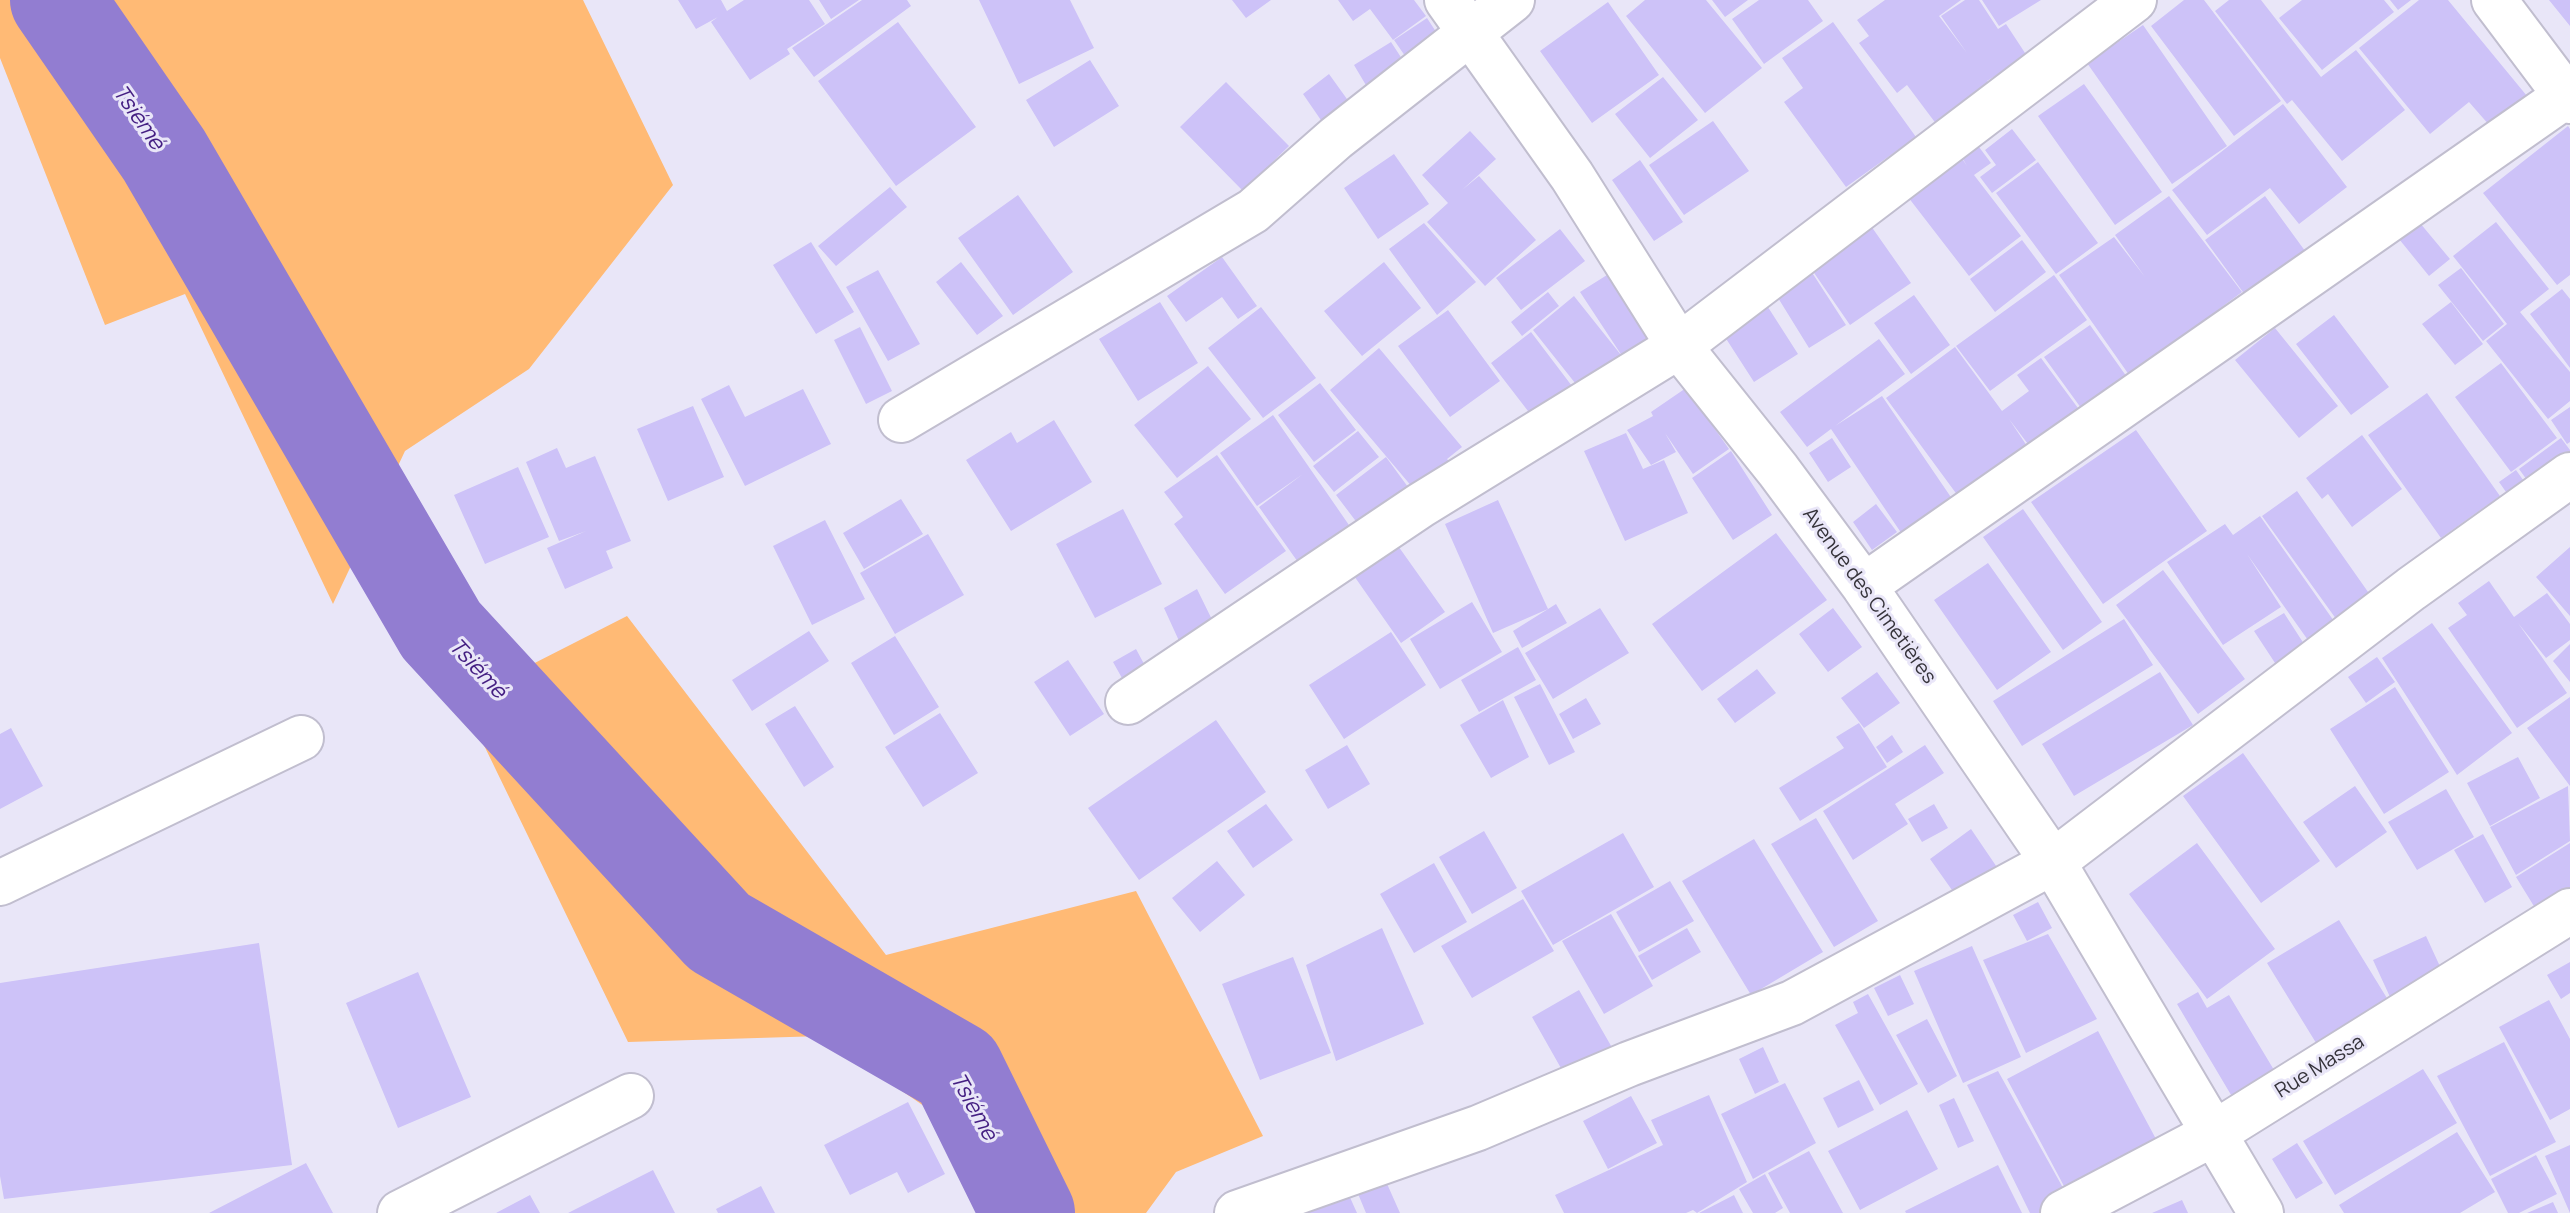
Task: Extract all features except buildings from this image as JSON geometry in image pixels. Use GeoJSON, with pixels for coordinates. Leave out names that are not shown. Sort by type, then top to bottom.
{"type":"FeatureCollection","features":[{"type":"Feature","properties":{"kind":"street"},"geometry":{"type":"LineString","coordinates":[[901,420],[1253,211],[1336,138],[1459,16],[1512,0]]}},
{"type":"Feature","properties":{"kind":"street"},"geometry":{"type":"LineString","coordinates":[[1128,702],[1421,505],[1679,346],[2134,0]]}},
{"type":"Feature","properties":{"kind":"street"},"geometry":{"type":"LineString","coordinates":[[1864,586],[2569,97],[2494,0]]}},
{"type":"Feature","properties":{"kind":"street","name":"Avenue des Cimetières"},"geometry":{"type":"LineString","coordinates":[[1459,16],[1572,176],[1679,346],[1778,470],[1864,586],[2053,862],[2261,1213]]}},
{"type":"Feature","properties":{"kind":"street"},"geometry":{"type":"LineString","coordinates":[[1237,1213],[1478,1128],[1629,1064],[1792,1003],[2053,862],[2411,589],[2570,475]]}},
{"type":"Feature","properties":{"kind":"street"},"geometry":{"type":"LineString","coordinates":[[0,883],[301,738]]}},
{"type":"Feature","properties":{"kind":"street","name":"Rue Massa"},"geometry":{"type":"LineString","coordinates":[[2063,1213],[2213,1134],[2570,911]]}},
{"type":"Feature","properties":{"kind":"street"},"geometry":{"type":"LineString","coordinates":[[400,1213],[631,1096]]}},
{"type":"Feature","properties":{"kind":"shaded area"},"geometry":{"type":"Polygon","coordinates":[[[0,0],[583,0],[673,185],[529,369],[405,451],[333,604],[185,294],[105,325],[0,58],[0,0]]]}},
{"type":"Feature","properties":{"kind":"shaded area"},"geometry":{"type":"Polygon","coordinates":[[[627,616],[886,955],[1136,891],[1263,1136],[1176,1172],[1146,1213],[982,1213],[937,1115],[822,1036],[628,1042],[462,700],[627,616]]]}},
{"type":"Feature","properties":{"kind":"waterway","name":"Tsiémé"},"geometry":{"type":"LineString","coordinates":[[57,0],[164,155],[441,630],[719,932],[957,1069],[1028,1213]]}}]}
